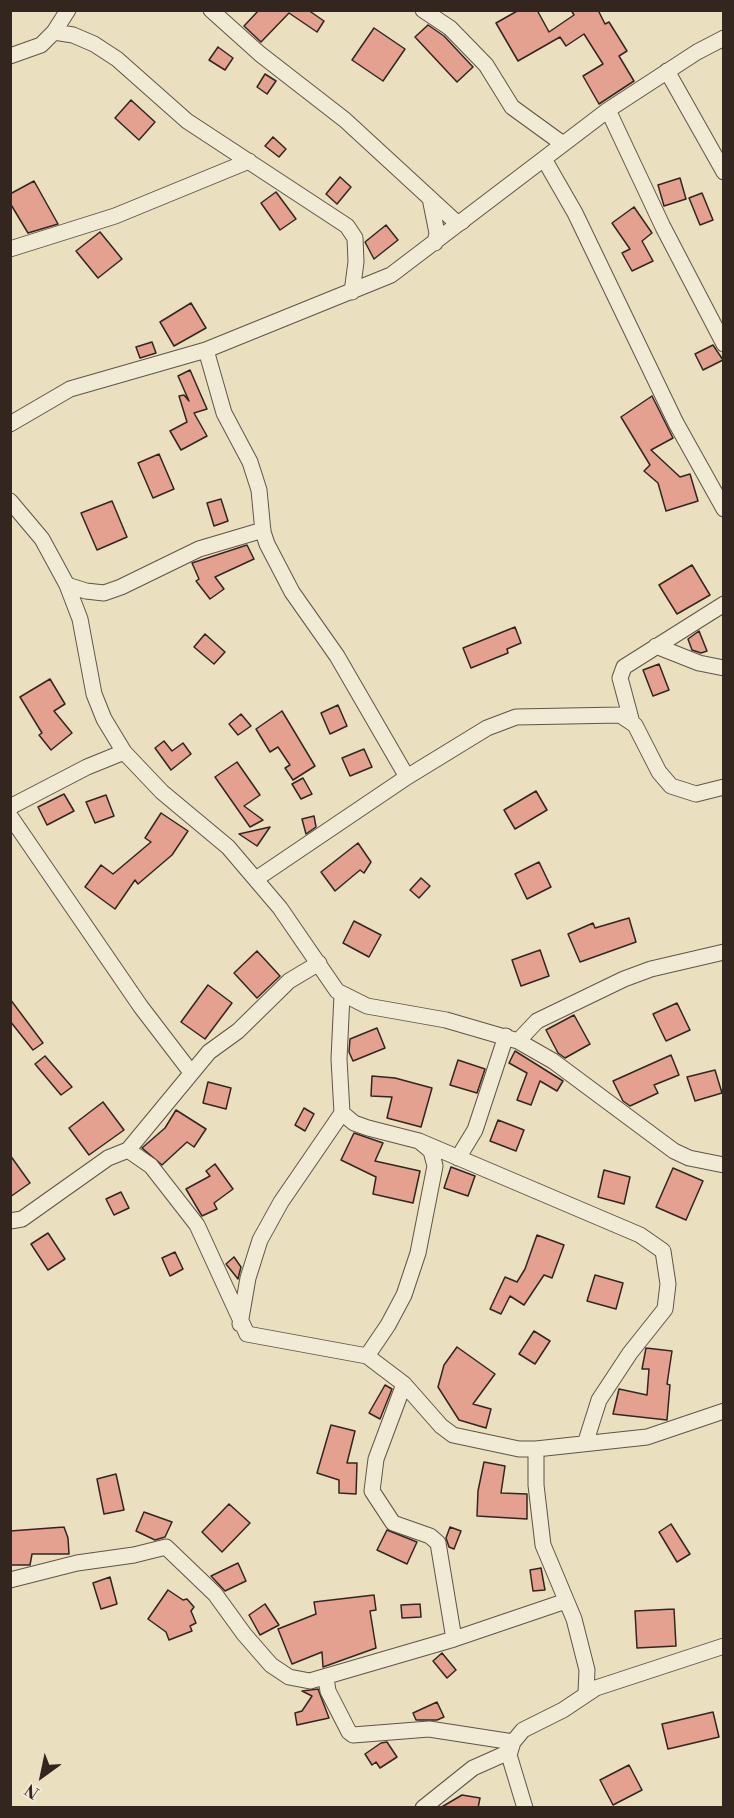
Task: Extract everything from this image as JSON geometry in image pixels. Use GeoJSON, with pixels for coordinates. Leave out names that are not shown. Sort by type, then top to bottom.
{"type":"FeatureCollection","features":[{"type":"Feature","properties":{"kind":"street"},"geometry":{"type":"LineString","coordinates":[[10,56],[41,45],[54,32],[68,10]]}},
{"type":"Feature","properties":{"kind":"street"},"geometry":{"type":"LineString","coordinates":[[211,10],[260,54],[345,120],[458,224],[463,221]]}},
{"type":"Feature","properties":{"kind":"street"},"geometry":{"type":"LineString","coordinates":[[423,10],[444,16],[486,65],[512,107],[563,144]]}},
{"type":"Feature","properties":{"kind":"street"},"geometry":{"type":"LineString","coordinates":[[54,32],[73,35],[94,44],[117,59],[171,110],[347,226],[355,238],[356,262],[352,292]]}},
{"type":"Feature","properties":{"kind":"street"},"geometry":{"type":"LineString","coordinates":[[10,424],[70,389],[206,350],[302,309],[352,292],[391,274],[608,110],[723,38]]}},
{"type":"Feature","properties":{"kind":"street"},"geometry":{"type":"LineString","coordinates":[[667,71],[723,172]]}},
{"type":"Feature","properties":{"kind":"street"},"geometry":{"type":"LineString","coordinates":[[608,110],[663,227],[723,344]]}},
{"type":"Feature","properties":{"kind":"street"},"geometry":{"type":"LineString","coordinates":[[544,159],[575,213],[676,423],[723,509]]}},
{"type":"Feature","properties":{"kind":"street"},"geometry":{"type":"LineString","coordinates":[[10,249],[115,216],[249,161]]}},
{"type":"Feature","properties":{"kind":"street"},"geometry":{"type":"LineString","coordinates":[[430,198],[437,233],[435,243]]}},
{"type":"Feature","properties":{"kind":"street"},"geometry":{"type":"LineString","coordinates":[[206,350],[224,413],[250,462],[256,481],[262,501],[263,530],[267,544],[292,592],[337,656],[406,777]]}},
{"type":"Feature","properties":{"kind":"street"},"geometry":{"type":"LineString","coordinates":[[10,501],[42,539],[67,585],[80,619],[94,694],[104,718],[124,752],[162,792],[228,847],[256,879],[342,995],[384,1010],[446,1020],[512,1039],[553,1061],[674,1151],[689,1158],[723,1165]]}},
{"type":"Feature","properties":{"kind":"street"},"geometry":{"type":"LineString","coordinates":[[80,619],[93,599],[104,592],[122,587],[199,549],[263,530]]}},
{"type":"Feature","properties":{"kind":"street"},"geometry":{"type":"LineString","coordinates":[[67,585],[86,591],[104,592]]}},
{"type":"Feature","properties":{"kind":"street"},"geometry":{"type":"LineString","coordinates":[[723,604],[626,665],[620,674],[631,719],[659,772],[671,786],[687,793],[703,795],[723,787]]}},
{"type":"Feature","properties":{"kind":"street"},"geometry":{"type":"LineString","coordinates":[[656,646],[699,663],[723,668]]}},
{"type":"Feature","properties":{"kind":"street"},"geometry":{"type":"LineString","coordinates":[[256,879],[406,777],[487,728],[516,717],[614,714],[631,719]]}},
{"type":"Feature","properties":{"kind":"street"},"geometry":{"type":"LineString","coordinates":[[10,807],[87,767],[124,752]]}},
{"type":"Feature","properties":{"kind":"street"},"geometry":{"type":"LineString","coordinates":[[10,816],[134,998],[190,1071]]}},
{"type":"Feature","properties":{"kind":"street"},"geometry":{"type":"LineString","coordinates":[[458,1158],[475,1130],[512,1039],[537,1021],[624,978],[651,969],[723,952]]}},
{"type":"Feature","properties":{"kind":"street"},"geometry":{"type":"LineString","coordinates":[[10,1221],[22,1219],[108,1158],[128,1150],[162,1112],[190,1071],[209,1052],[238,1031],[289,981],[319,963]]}},
{"type":"Feature","properties":{"kind":"street"},"geometry":{"type":"LineString","coordinates":[[240,1324],[248,1278],[260,1240],[293,1183],[342,1113],[339,1059],[342,995]]}},
{"type":"Feature","properties":{"kind":"street"},"geometry":{"type":"LineString","coordinates":[[342,1113],[354,1123],[419,1141],[640,1235],[663,1251],[668,1284],[665,1309],[630,1353],[599,1400],[586,1441]]}},
{"type":"Feature","properties":{"kind":"street"},"geometry":{"type":"LineString","coordinates":[[367,1356],[388,1325],[404,1295],[418,1253],[435,1166],[431,1151],[419,1141]]}},
{"type":"Feature","properties":{"kind":"street"},"geometry":{"type":"LineString","coordinates":[[128,1150],[151,1166],[196,1225],[240,1324],[247,1334],[312,1344],[367,1356],[404,1383],[441,1426],[453,1435],[519,1449],[536,1449],[586,1441],[646,1437],[723,1411]]}},
{"type":"Feature","properties":{"kind":"street"},"geometry":{"type":"LineString","coordinates":[[404,1383],[376,1459],[372,1491],[393,1523],[430,1536],[438,1543],[454,1639]]}},
{"type":"Feature","properties":{"kind":"street"},"geometry":{"type":"LineString","coordinates":[[536,1449],[535,1473],[543,1545],[566,1600],[585,1658],[586,1692]]}},
{"type":"Feature","properties":{"kind":"street"},"geometry":{"type":"LineString","coordinates":[[10,1580],[77,1563],[134,1555],[166,1547],[215,1594],[244,1634],[271,1665],[296,1680],[310,1682],[454,1639],[566,1600]]}},
{"type":"Feature","properties":{"kind":"street"},"geometry":{"type":"LineString","coordinates":[[423,1808],[474,1768],[511,1747],[523,1730],[563,1710],[586,1692],[723,1646]]}},
{"type":"Feature","properties":{"kind":"street"},"geometry":{"type":"LineString","coordinates":[[326,1678],[328,1691],[349,1732],[353,1735],[429,1729],[511,1747]]}},
{"type":"Feature","properties":{"kind":"street"},"geometry":{"type":"LineString","coordinates":[[511,1747],[525,1808]]}},
{"type":"Feature","properties":{"kind":"building"},"geometry":{"type":"Polygon","coordinates":[[[259,10],[308,10],[324,21],[317,32],[289,13],[261,42],[244,26],[259,10]]]}},
{"type":"Feature","properties":{"kind":"building"},"geometry":{"type":"Polygon","coordinates":[[[519,10],[537,10],[549,32],[574,15],[571,10],[598,10],[605,24],[609,22],[627,51],[619,56],[634,81],[599,104],[583,76],[603,64],[584,34],[566,46],[560,37],[518,61],[496,23],[519,10]]]}},
{"type":"Feature","properties":{"kind":"building"},"geometry":{"type":"Polygon","coordinates":[[[428,25],[444,36],[473,67],[457,82],[415,37],[428,25]]]}},
{"type":"Feature","properties":{"kind":"building"},"geometry":{"type":"Polygon","coordinates":[[[374,28],[405,49],[383,81],[352,60],[374,28]]]}},
{"type":"Feature","properties":{"kind":"building"},"geometry":{"type":"Polygon","coordinates":[[[218,47],[233,58],[225,70],[209,60],[218,47]]]}},
{"type":"Feature","properties":{"kind":"building"},"geometry":{"type":"Polygon","coordinates":[[[265,74],[276,81],[267,94],[257,87],[265,74]]]}},
{"type":"Feature","properties":{"kind":"building"},"geometry":{"type":"Polygon","coordinates":[[[131,100],[155,122],[139,140],[115,118],[131,100]]]}},
{"type":"Feature","properties":{"kind":"building"},"geometry":{"type":"Polygon","coordinates":[[[273,137],[286,149],[279,157],[265,146],[273,137]]]}},
{"type":"Feature","properties":{"kind":"building"},"geometry":{"type":"Polygon","coordinates":[[[340,177],[351,187],[337,204],[326,194],[340,177]]]}},
{"type":"Feature","properties":{"kind":"building"},"geometry":{"type":"Polygon","coordinates":[[[680,178],[686,199],[664,206],[658,185],[680,178]]]}},
{"type":"Feature","properties":{"kind":"building"},"geometry":{"type":"Polygon","coordinates":[[[34,181],[58,224],[28,233],[10,203],[10,194],[34,181]]]}},
{"type":"Feature","properties":{"kind":"building"},"geometry":{"type":"Polygon","coordinates":[[[276,192],[296,219],[280,230],[261,203],[276,192]]]}},
{"type":"Feature","properties":{"kind":"building"},"geometry":{"type":"Polygon","coordinates":[[[702,193],[713,220],[700,225],[689,198],[702,193]]]}},
{"type":"Feature","properties":{"kind":"building"},"geometry":{"type":"Polygon","coordinates":[[[634,207],[652,233],[642,241],[653,261],[632,271],[622,253],[630,249],[612,223],[634,207]]]}},
{"type":"Feature","properties":{"kind":"building"},"geometry":{"type":"Polygon","coordinates":[[[386,225],[398,240],[374,259],[365,242],[386,225]]]}},
{"type":"Feature","properties":{"kind":"building"},"geometry":{"type":"Polygon","coordinates":[[[100,232],[122,259],[98,278],[76,251],[100,232]]]}},
{"type":"Feature","properties":{"kind":"building"},"geometry":{"type":"Polygon","coordinates":[[[191,303],[206,328],[174,346],[160,322],[191,303]]]}},
{"type":"Feature","properties":{"kind":"building"},"geometry":{"type":"Polygon","coordinates":[[[152,342],[156,353],[140,358],[136,347],[152,342]]]}},
{"type":"Feature","properties":{"kind":"building"},"geometry":{"type":"Polygon","coordinates":[[[713,345],[723,360],[703,370],[695,354],[713,345]]]}},
{"type":"Feature","properties":{"kind":"building"},"geometry":{"type":"Polygon","coordinates":[[[190,370],[207,409],[194,413],[207,436],[181,450],[170,431],[187,422],[179,396],[184,395],[189,401],[178,376],[190,370]]]}},
{"type":"Feature","properties":{"kind":"building"},"geometry":{"type":"Polygon","coordinates":[[[652,396],[673,438],[651,450],[680,477],[690,474],[698,501],[666,511],[658,483],[644,471],[650,465],[621,417],[652,396]]]}},
{"type":"Feature","properties":{"kind":"building"},"geometry":{"type":"Polygon","coordinates":[[[159,454],[174,489],[153,498],[138,463],[159,454]]]}},
{"type":"Feature","properties":{"kind":"building"},"geometry":{"type":"Polygon","coordinates":[[[221,499],[228,521],[214,526],[207,503],[221,499]]]}},
{"type":"Feature","properties":{"kind":"building"},"geometry":{"type":"Polygon","coordinates":[[[112,501],[127,537],[97,550],[81,513],[112,501]]]}},
{"type":"Feature","properties":{"kind":"building"},"geometry":{"type":"Polygon","coordinates":[[[247,545],[254,559],[215,577],[224,589],[210,599],[196,581],[199,579],[192,563],[247,545]]]}},
{"type":"Feature","properties":{"kind":"building"},"geometry":{"type":"Polygon","coordinates":[[[692,565],[710,595],[677,614],[659,585],[692,565]]]}},
{"type":"Feature","properties":{"kind":"building"},"geometry":{"type":"Polygon","coordinates":[[[515,627],[521,643],[507,649],[508,653],[471,668],[463,648],[515,627]]]}},
{"type":"Feature","properties":{"kind":"building"},"geometry":{"type":"Polygon","coordinates":[[[699,631],[707,651],[701,653],[692,650],[688,639],[699,631]]]}},
{"type":"Feature","properties":{"kind":"building"},"geometry":{"type":"Polygon","coordinates":[[[205,634],[225,652],[214,664],[194,647],[205,634]]]}},
{"type":"Feature","properties":{"kind":"building"},"geometry":{"type":"Polygon","coordinates":[[[659,664],[669,690],[653,696],[643,670],[659,664]]]}},
{"type":"Feature","properties":{"kind":"building"},"geometry":{"type":"Polygon","coordinates":[[[50,679],[65,704],[54,711],[72,733],[51,750],[39,735],[42,733],[20,697],[50,679]]]}},
{"type":"Feature","properties":{"kind":"building"},"geometry":{"type":"Polygon","coordinates":[[[338,705],[347,726],[330,734],[321,713],[338,705]]]}},
{"type":"Feature","properties":{"kind":"building"},"geometry":{"type":"Polygon","coordinates":[[[282,711],[315,766],[293,780],[285,768],[290,765],[278,747],[270,752],[256,729],[282,711]]]}},
{"type":"Feature","properties":{"kind":"building"},"geometry":{"type":"Polygon","coordinates":[[[241,714],[251,726],[238,735],[229,724],[241,714]]]}},
{"type":"Feature","properties":{"kind":"building"},"geometry":{"type":"Polygon","coordinates":[[[164,741],[172,751],[183,743],[191,754],[171,770],[155,748],[164,741]]]}},
{"type":"Feature","properties":{"kind":"building"},"geometry":{"type":"Polygon","coordinates":[[[364,749],[372,767],[350,776],[342,758],[364,749]]]}},
{"type":"Feature","properties":{"kind":"building"},"geometry":{"type":"Polygon","coordinates":[[[237,762],[260,795],[244,806],[263,820],[250,827],[215,777],[237,762]]]}},
{"type":"Feature","properties":{"kind":"building"},"geometry":{"type":"Polygon","coordinates":[[[303,778],[312,794],[301,799],[292,784],[303,778]]]}},
{"type":"Feature","properties":{"kind":"building"},"geometry":{"type":"Polygon","coordinates":[[[536,791],[547,810],[515,829],[504,810],[536,791]]]}},
{"type":"Feature","properties":{"kind":"building"},"geometry":{"type":"Polygon","coordinates":[[[64,794],[74,811],[47,825],[38,807],[64,794]]]}},
{"type":"Feature","properties":{"kind":"building"},"geometry":{"type":"Polygon","coordinates":[[[106,795],[114,816],[95,823],[86,802],[106,795]]]}},
{"type":"Feature","properties":{"kind":"building"},"geometry":{"type":"Polygon","coordinates":[[[161,813],[188,831],[172,855],[138,884],[135,880],[115,909],[85,887],[101,865],[113,874],[151,842],[145,838],[161,813]]]}},
{"type":"Feature","properties":{"kind":"building"},"geometry":{"type":"Polygon","coordinates":[[[314,816],[316,827],[306,834],[302,819],[314,816]]]}},
{"type":"Feature","properties":{"kind":"building"},"geometry":{"type":"Polygon","coordinates":[[[270,827],[257,846],[239,834],[270,827]]]}},
{"type":"Feature","properties":{"kind":"building"},"geometry":{"type":"Polygon","coordinates":[[[358,843],[371,862],[364,873],[360,870],[335,891],[321,872],[358,843]]]}},
{"type":"Feature","properties":{"kind":"building"},"geometry":{"type":"Polygon","coordinates":[[[539,862],[551,887],[527,899],[515,874],[539,862]]]}},
{"type":"Feature","properties":{"kind":"building"},"geometry":{"type":"Polygon","coordinates":[[[421,878],[430,886],[419,898],[410,890],[421,878]]]}},
{"type":"Feature","properties":{"kind":"building"},"geometry":{"type":"Polygon","coordinates":[[[629,918],[636,942],[580,962],[568,934],[593,923],[595,928],[629,918]]]}},
{"type":"Feature","properties":{"kind":"building"},"geometry":{"type":"Polygon","coordinates":[[[354,921],[381,935],[369,957],[343,943],[354,921]]]}},
{"type":"Feature","properties":{"kind":"building"},"geometry":{"type":"Polygon","coordinates":[[[540,950],[549,976],[521,986],[512,960],[540,950]]]}},
{"type":"Feature","properties":{"kind":"building"},"geometry":{"type":"Polygon","coordinates":[[[257,951],[280,976],[257,998],[234,973],[257,951]]]}},
{"type":"Feature","properties":{"kind":"building"},"geometry":{"type":"Polygon","coordinates":[[[208,985],[232,1003],[205,1039],[181,1022],[208,985]]]}},
{"type":"Feature","properties":{"kind":"building"},"geometry":{"type":"Polygon","coordinates":[[[10,999],[43,1043],[33,1050],[10,1021],[10,999]]]}},
{"type":"Feature","properties":{"kind":"building"},"geometry":{"type":"Polygon","coordinates":[[[677,1003],[690,1030],[666,1041],[653,1014],[677,1003]]]}},
{"type":"Feature","properties":{"kind":"building"},"geometry":{"type":"Polygon","coordinates":[[[574,1015],[590,1044],[565,1058],[558,1053],[546,1030],[574,1015]]]}},
{"type":"Feature","properties":{"kind":"building"},"geometry":{"type":"Polygon","coordinates":[[[377,1028],[385,1048],[353,1061],[349,1052],[350,1039],[377,1028]]]}},
{"type":"Feature","properties":{"kind":"building"},"geometry":{"type":"Polygon","coordinates":[[[515,1051],[563,1081],[557,1091],[540,1081],[531,1105],[517,1100],[527,1073],[509,1063],[515,1051]]]}},
{"type":"Feature","properties":{"kind":"building"},"geometry":{"type":"Polygon","coordinates":[[[671,1055],[679,1075],[654,1085],[658,1093],[630,1106],[623,1101],[613,1081],[671,1055]]]}},
{"type":"Feature","properties":{"kind":"building"},"geometry":{"type":"Polygon","coordinates":[[[45,1056],[72,1087],[61,1095],[35,1064],[45,1056]]]}},
{"type":"Feature","properties":{"kind":"building"},"geometry":{"type":"Polygon","coordinates":[[[458,1060],[485,1069],[477,1093],[450,1085],[458,1060]]]}},
{"type":"Feature","properties":{"kind":"building"},"geometry":{"type":"Polygon","coordinates":[[[715,1070],[722,1093],[695,1101],[687,1077],[715,1070]]]}},
{"type":"Feature","properties":{"kind":"building"},"geometry":{"type":"Polygon","coordinates":[[[372,1076],[395,1078],[432,1088],[421,1127],[387,1118],[392,1097],[371,1096],[372,1076]]]}},
{"type":"Feature","properties":{"kind":"building"},"geometry":{"type":"Polygon","coordinates":[[[208,1082],[231,1088],[226,1109],[203,1103],[208,1082]]]}},
{"type":"Feature","properties":{"kind":"building"},"geometry":{"type":"Polygon","coordinates":[[[103,1102],[124,1130],[89,1155],[69,1128],[103,1102]]]}},
{"type":"Feature","properties":{"kind":"building"},"geometry":{"type":"Polygon","coordinates":[[[304,1108],[314,1114],[305,1131],[295,1125],[304,1108]]]}},
{"type":"Feature","properties":{"kind":"building"},"geometry":{"type":"Polygon","coordinates":[[[176,1110],[206,1129],[194,1147],[187,1142],[162,1165],[142,1148],[165,1128],[176,1110]]]}},
{"type":"Feature","properties":{"kind":"building"},"geometry":{"type":"Polygon","coordinates":[[[498,1120],[524,1130],[516,1151],[490,1141],[498,1120]]]}},
{"type":"Feature","properties":{"kind":"building"},"geometry":{"type":"Polygon","coordinates":[[[354,1133],[383,1143],[375,1161],[420,1171],[413,1203],[373,1194],[376,1177],[341,1160],[354,1133]]]}},
{"type":"Feature","properties":{"kind":"building"},"geometry":{"type":"Polygon","coordinates":[[[10,1155],[30,1183],[10,1197],[10,1155]]]}},
{"type":"Feature","properties":{"kind":"building"},"geometry":{"type":"Polygon","coordinates":[[[215,1164],[233,1189],[214,1203],[217,1209],[202,1216],[186,1189],[210,1176],[206,1171],[215,1164]]]}},
{"type":"Feature","properties":{"kind":"building"},"geometry":{"type":"Polygon","coordinates":[[[451,1167],[475,1176],[468,1196],[444,1188],[451,1167]]]}},
{"type":"Feature","properties":{"kind":"building"},"geometry":{"type":"Polygon","coordinates":[[[673,1168],[703,1181],[686,1220],[656,1207],[673,1168]]]}},
{"type":"Feature","properties":{"kind":"building"},"geometry":{"type":"Polygon","coordinates":[[[604,1170],[630,1177],[624,1204],[598,1197],[604,1170]]]}},
{"type":"Feature","properties":{"kind":"building"},"geometry":{"type":"Polygon","coordinates":[[[121,1192],[129,1208],[114,1215],[106,1199],[121,1192]]]}},
{"type":"Feature","properties":{"kind":"building"},"geometry":{"type":"Polygon","coordinates":[[[48,1233],[65,1259],[48,1270],[31,1244],[48,1233]]]}},
{"type":"Feature","properties":{"kind":"building"},"geometry":{"type":"Polygon","coordinates":[[[537,1235],[564,1245],[552,1278],[544,1275],[524,1305],[510,1296],[501,1314],[490,1309],[505,1277],[517,1282],[525,1269],[537,1235]]]}},
{"type":"Feature","properties":{"kind":"building"},"geometry":{"type":"Polygon","coordinates":[[[175,1252],[183,1269],[170,1276],[162,1258],[175,1252]]]}},
{"type":"Feature","properties":{"kind":"building"},"geometry":{"type":"Polygon","coordinates":[[[234,1257],[241,1267],[238,1279],[226,1264],[234,1257]]]}},
{"type":"Feature","properties":{"kind":"building"},"geometry":{"type":"Polygon","coordinates":[[[595,1275],[623,1283],[616,1309],[587,1301],[595,1275]]]}},
{"type":"Feature","properties":{"kind":"building"},"geometry":{"type":"Polygon","coordinates":[[[534,1331],[550,1341],[535,1364],[519,1354],[534,1331]]]}},
{"type":"Feature","properties":{"kind":"building"},"geometry":{"type":"Polygon","coordinates":[[[457,1347],[495,1374],[473,1404],[491,1409],[486,1428],[459,1420],[438,1387],[444,1365],[457,1347]]]}},
{"type":"Feature","properties":{"kind":"building"},"geometry":{"type":"Polygon","coordinates":[[[646,1348],[672,1351],[667,1384],[670,1385],[667,1420],[613,1414],[619,1389],[647,1395],[649,1369],[642,1369],[646,1348]]]}},
{"type":"Feature","properties":{"kind":"building"},"geometry":{"type":"Polygon","coordinates":[[[385,1385],[392,1389],[380,1419],[369,1413],[385,1385]]]}},
{"type":"Feature","properties":{"kind":"building"},"geometry":{"type":"Polygon","coordinates":[[[331,1425],[355,1431],[347,1463],[357,1463],[356,1494],[339,1493],[339,1480],[317,1473],[331,1425]]]}},
{"type":"Feature","properties":{"kind":"building"},"geometry":{"type":"Polygon","coordinates":[[[484,1462],[505,1466],[501,1493],[527,1494],[527,1519],[477,1516],[478,1491],[484,1462]]]}},
{"type":"Feature","properties":{"kind":"building"},"geometry":{"type":"Polygon","coordinates":[[[116,1474],[124,1510],[104,1514],[97,1479],[116,1474]]]}},
{"type":"Feature","properties":{"kind":"building"},"geometry":{"type":"Polygon","coordinates":[[[229,1504],[250,1523],[222,1552],[202,1532],[229,1504]]]}},
{"type":"Feature","properties":{"kind":"building"},"geometry":{"type":"Polygon","coordinates":[[[144,1512],[172,1522],[165,1537],[155,1540],[136,1531],[144,1512]]]}},
{"type":"Feature","properties":{"kind":"building"},"geometry":{"type":"Polygon","coordinates":[[[671,1524],[690,1554],[677,1562],[659,1532],[671,1524]]]}},
{"type":"Feature","properties":{"kind":"building"},"geometry":{"type":"Polygon","coordinates":[[[64,1527],[68,1538],[69,1554],[32,1554],[30,1565],[10,1565],[10,1531],[64,1527]]]}},
{"type":"Feature","properties":{"kind":"building"},"geometry":{"type":"Polygon","coordinates":[[[450,1527],[461,1531],[454,1549],[449,1547],[446,1538],[450,1527]]]}},
{"type":"Feature","properties":{"kind":"building"},"geometry":{"type":"Polygon","coordinates":[[[387,1530],[417,1542],[407,1564],[377,1550],[387,1530]]]}},
{"type":"Feature","properties":{"kind":"building"},"geometry":{"type":"Polygon","coordinates":[[[238,1563],[246,1581],[225,1591],[211,1576],[238,1563]]]}},
{"type":"Feature","properties":{"kind":"building"},"geometry":{"type":"Polygon","coordinates":[[[541,1568],[545,1590],[533,1591],[530,1570],[541,1568]]]}},
{"type":"Feature","properties":{"kind":"building"},"geometry":{"type":"Polygon","coordinates":[[[110,1577],[117,1604],[101,1609],[93,1583],[110,1577]]]}},
{"type":"Feature","properties":{"kind":"building"},"geometry":{"type":"Polygon","coordinates":[[[168,1590],[183,1600],[187,1599],[194,1607],[191,1611],[196,1623],[190,1626],[192,1631],[169,1640],[166,1632],[148,1619],[168,1590]]]}},
{"type":"Feature","properties":{"kind":"building"},"geometry":{"type":"Polygon","coordinates":[[[374,1595],[376,1610],[370,1611],[376,1648],[323,1667],[322,1652],[292,1664],[278,1629],[316,1614],[314,1602],[374,1595]]]}},
{"type":"Feature","properties":{"kind":"building"},"geometry":{"type":"Polygon","coordinates":[[[265,1604],[279,1625],[260,1635],[249,1615],[265,1604]]]}},
{"type":"Feature","properties":{"kind":"building"},"geometry":{"type":"Polygon","coordinates":[[[420,1604],[421,1617],[402,1618],[401,1605],[420,1604]]]}},
{"type":"Feature","properties":{"kind":"building"},"geometry":{"type":"Polygon","coordinates":[[[674,1609],[676,1646],[637,1648],[635,1611],[674,1609]]]}},
{"type":"Feature","properties":{"kind":"building"},"geometry":{"type":"Polygon","coordinates":[[[442,1653],[456,1670],[447,1678],[433,1661],[442,1653]]]}},
{"type":"Feature","properties":{"kind":"building"},"geometry":{"type":"Polygon","coordinates":[[[318,1689],[329,1718],[297,1725],[295,1713],[302,1711],[312,1696],[302,1691],[318,1689]]]}},
{"type":"Feature","properties":{"kind":"building"},"geometry":{"type":"Polygon","coordinates":[[[437,1702],[444,1717],[437,1720],[416,1720],[413,1713],[437,1702]]]}},
{"type":"Feature","properties":{"kind":"building"},"geometry":{"type":"Polygon","coordinates":[[[713,1712],[719,1737],[668,1749],[662,1724],[713,1712]]]}},
{"type":"Feature","properties":{"kind":"building"},"geometry":{"type":"Polygon","coordinates":[[[387,1742],[397,1757],[380,1768],[376,1762],[372,1765],[365,1754],[381,1743],[387,1742]]]}},
{"type":"Feature","properties":{"kind":"building"},"geometry":{"type":"Polygon","coordinates":[[[629,1765],[642,1790],[613,1805],[600,1780],[629,1765]]]}},
{"type":"Feature","properties":{"kind":"building"},"geometry":{"type":"Polygon","coordinates":[[[462,1795],[480,1798],[478,1808],[440,1808],[462,1795]]]}}]}
